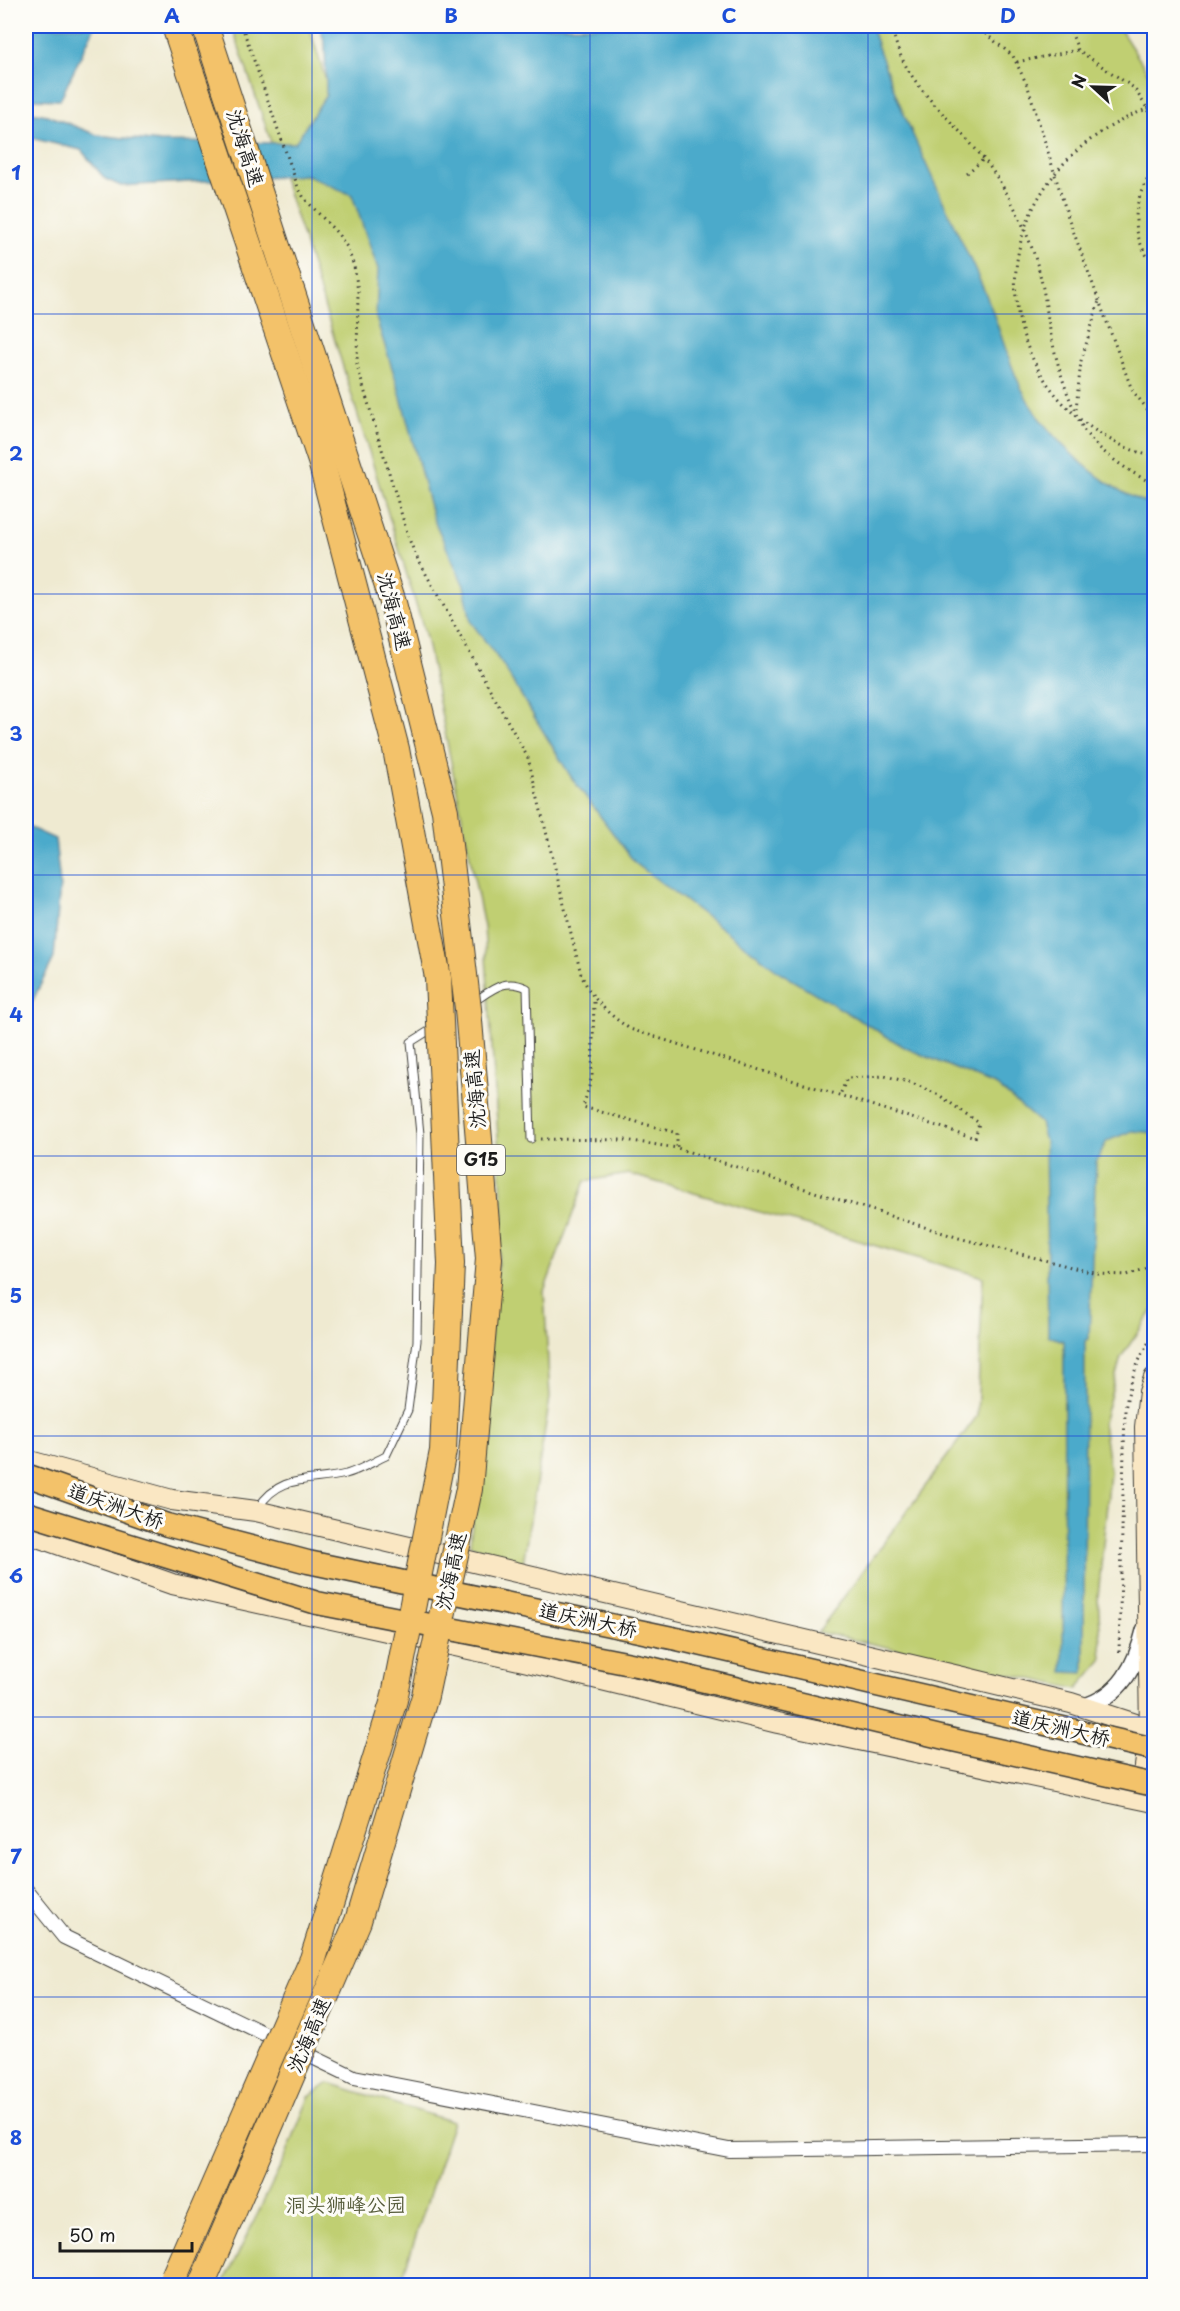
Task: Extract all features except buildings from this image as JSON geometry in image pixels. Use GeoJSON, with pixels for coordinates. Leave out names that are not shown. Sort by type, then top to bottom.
{"type":"FeatureCollection","features":[{"type":"Feature","properties":{"kind":"highway","name":"沈海高速"},"geometry":{"type":"LineString","coordinates":[[174,2277],[313,1959],[394,1700],[442,1451],[451,1264],[438,978],[396,749],[321,461],[175,26]]}},
{"type":"Feature","properties":{"kind":"highway","name":"沈海高速"},"geometry":{"type":"LineString","coordinates":[[201,2286],[358,1921],[425,1696],[469,1489],[489,1259],[468,1009],[445,811],[392,598],[205,26]]}},
{"type":"Feature","properties":{"kind":"highway","name":"道庆洲大桥"},"geometry":{"type":"LineString","coordinates":[[26,1474],[167,1525],[308,1562],[1153,1736]]}},
{"type":"Feature","properties":{"kind":"highway","name":"道庆洲大桥"},"geometry":{"type":"LineString","coordinates":[[26,1513],[317,1603],[646,1667],[964,1743],[1150,1796]]}},
{"type":"Feature","properties":{"kind":"main road"},"geometry":{"type":"LineString","coordinates":[[26,1533],[172,1584],[528,1662],[778,1723],[1150,1796],[1153,1736],[1148,1613],[1145,1427],[1149,1392],[1155,1378]]}},
{"type":"Feature","properties":{"kind":"main road"},"geometry":{"type":"LineString","coordinates":[[26,1460],[172,1500],[256,1511],[967,1678],[1083,1707],[1153,1736]]}},
{"type":"Feature","properties":{"kind":"street"},"geometry":{"type":"LineString","coordinates":[[1083,1707],[1101,1702],[1127,1674],[1141,1645],[1148,1613]]}},
{"type":"Feature","properties":{"kind":"street"},"geometry":{"type":"LineString","coordinates":[[26,1890],[64,1937],[354,2077],[729,2150],[1155,2144]]}},
{"type":"Feature","properties":{"kind":"lane"},"geometry":{"type":"LineString","coordinates":[[460,1011],[499,986],[514,982],[527,988],[531,1139]]}},
{"type":"Feature","properties":{"kind":"lane"},"geometry":{"type":"LineString","coordinates":[[256,1511],[266,1495],[280,1486],[304,1478],[346,1474],[386,1456],[408,1410],[417,1341],[420,1233],[420,1134],[411,1042],[450,1017]]}},
{"type":"Feature","properties":{"kind":"path"},"geometry":{"type":"LineString","coordinates":[[257,26],[243,28],[298,188],[347,247],[358,291],[357,366],[409,539],[416,556],[528,758],[581,974],[594,1000],[630,1029],[975,1138],[979,1123],[939,1095],[885,1076],[847,1078],[840,1095]]}},
{"type":"Feature","properties":{"kind":"path"},"geometry":{"type":"LineString","coordinates":[[892,26],[896,44],[911,75],[924,93],[984,159],[1017,214],[1037,265],[1055,352],[1087,434],[1131,473],[1155,484]]}},
{"type":"Feature","properties":{"kind":"path"},"geometry":{"type":"LineString","coordinates":[[976,26],[1017,62],[1028,87],[1068,217],[1132,390],[1148,410],[1155,412]]}},
{"type":"Feature","properties":{"kind":"path"},"geometry":{"type":"LineString","coordinates":[[1069,26],[1078,50],[1134,88],[1155,119]]}},
{"type":"Feature","properties":{"kind":"path"},"geometry":{"type":"LineString","coordinates":[[1017,62],[1078,50]]}},
{"type":"Feature","properties":{"kind":"path"},"geometry":{"type":"LineString","coordinates":[[1149,108],[1119,119],[1093,138],[1069,158],[1048,182],[1032,210],[1022,240],[1016,271],[1016,302],[1022,333],[1034,363],[1050,390],[1071,414],[1096,433],[1123,448],[1155,457]]}},
{"type":"Feature","properties":{"kind":"path"},"geometry":{"type":"LineString","coordinates":[[967,172],[984,159]]}},
{"type":"Feature","properties":{"kind":"path"},"geometry":{"type":"LineString","coordinates":[[1155,170],[1141,191],[1135,213],[1144,254],[1155,266]]}},
{"type":"Feature","properties":{"kind":"path"},"geometry":{"type":"LineString","coordinates":[[1076,410],[1081,362],[1099,301]]}},
{"type":"Feature","properties":{"kind":"path"},"geometry":{"type":"LineString","coordinates":[[594,1000],[592,1076],[583,1107],[677,1132],[677,1148]]}},
{"type":"Feature","properties":{"kind":"path"},"geometry":{"type":"LineString","coordinates":[[531,1139],[625,1140],[677,1148],[959,1238],[1098,1274],[1127,1275],[1155,1266]]}},
{"type":"Feature","properties":{"kind":"path"},"geometry":{"type":"LineString","coordinates":[[1119,1655],[1125,1410],[1129,1383],[1139,1358],[1155,1334]]}},
{"type":"Feature","properties":{"kind":"green space"},"geometry":{"type":"Polygon","coordinates":[[[232,26],[309,26],[439,448],[1154,1118],[1154,1309],[1121,1357],[1103,1423],[1110,1473],[1098,1597],[1102,1660],[1077,1689],[818,1632],[977,1416],[983,1277],[629,1174],[585,1181],[544,1291],[550,1398],[523,1563],[470,1545],[503,1212],[484,927],[426,637],[304,240],[232,26]]]}},
{"type":"Feature","properties":{"kind":"green space"},"geometry":{"type":"Polygon","coordinates":[[[860,26],[1118,26],[1154,82],[1154,521],[1017,423],[860,26]]]}},
{"type":"Feature","properties":{"kind":"green space","name":"洞头狮峰公园"},"geometry":{"type":"Polygon","coordinates":[[[329,2083],[453,2122],[400,2285],[223,2285],[286,2155],[309,2097],[329,2083]]]}},
{"type":"Feature","properties":{"kind":"water"},"geometry":{"type":"Polygon","coordinates":[[[26,26],[95,26],[60,100],[29,99],[26,96],[26,26]]]}},
{"type":"Feature","properties":{"kind":"water"},"geometry":{"type":"Polygon","coordinates":[[[320,26],[871,26],[895,93],[991,306],[1015,373],[1030,404],[1051,432],[1091,471],[1122,492],[1154,505],[1154,1133],[1132,1131],[1107,1141],[1096,1162],[1089,1339],[1085,1341],[1084,1673],[1063,1672],[1064,1341],[1048,1336],[1045,1142],[1040,1123],[997,1086],[906,1048],[781,973],[635,863],[571,777],[502,664],[471,622],[464,586],[433,518],[399,390],[376,318],[378,269],[352,195],[307,175],[121,186],[105,179],[81,150],[26,137],[26,111],[47,115],[97,135],[160,142],[295,143],[326,95],[325,44],[320,26]]]}},
{"type":"Feature","properties":{"kind":"water"},"geometry":{"type":"Polygon","coordinates":[[[26,826],[55,839],[60,884],[54,958],[26,1014],[26,826]]]}}]}
